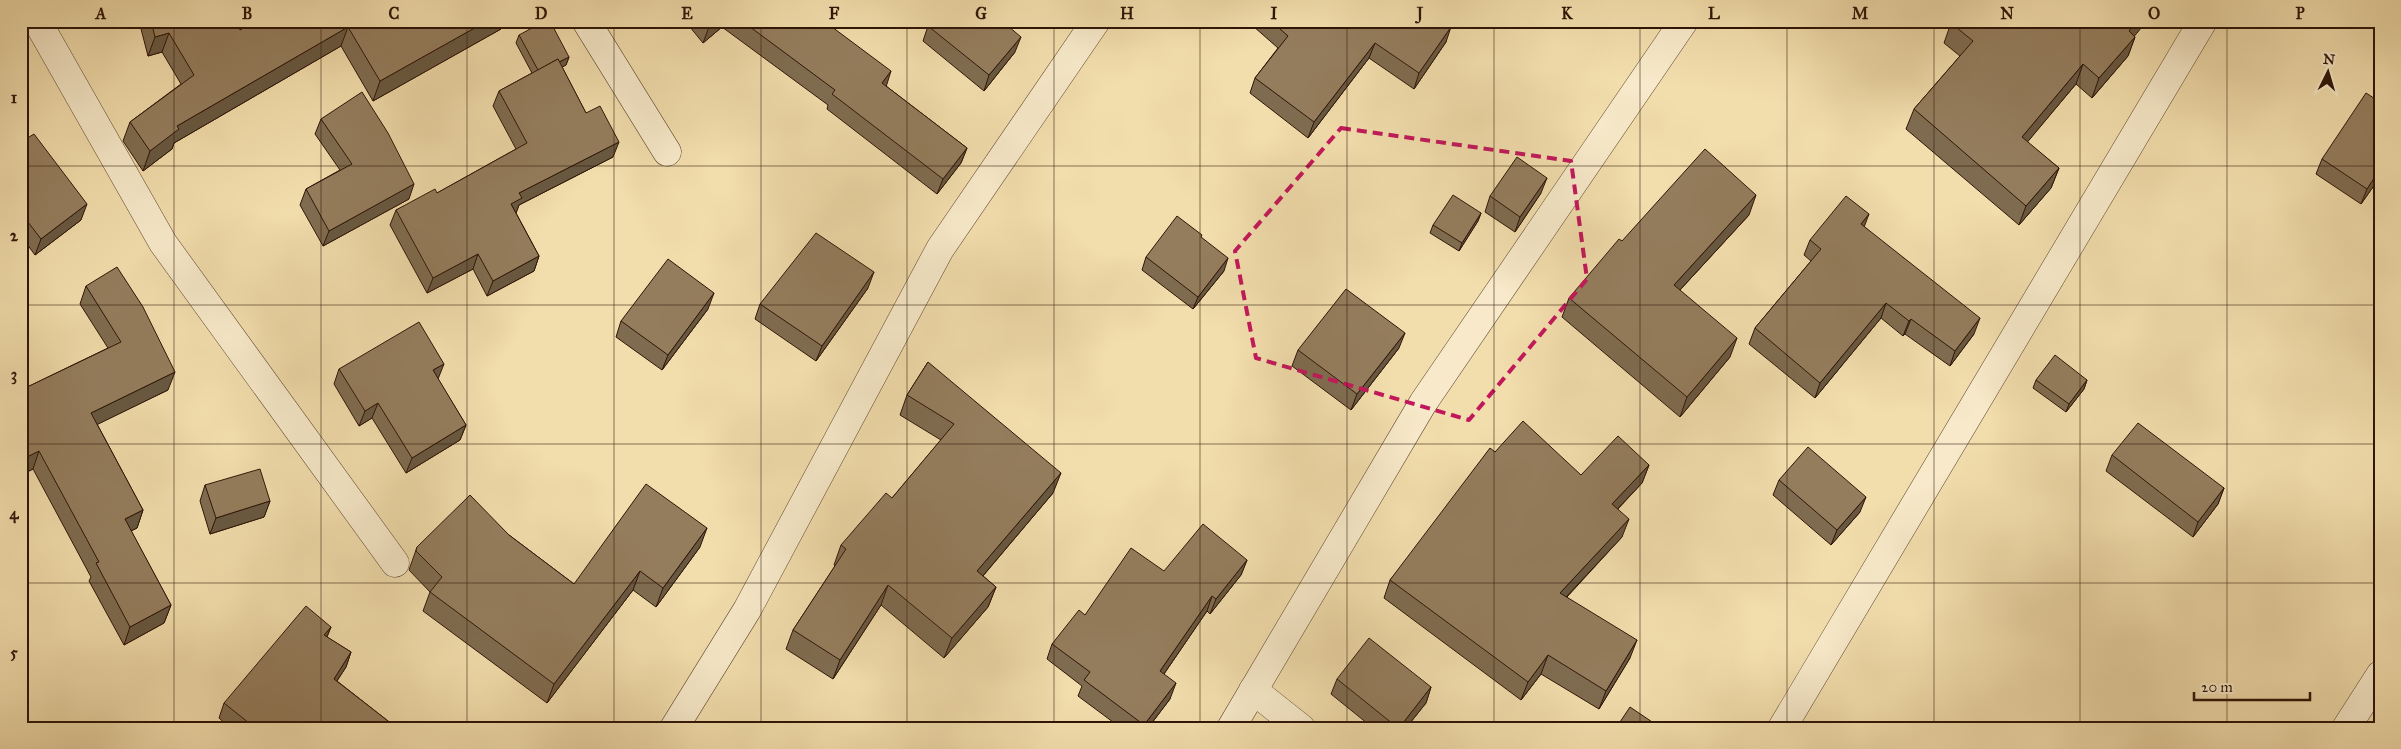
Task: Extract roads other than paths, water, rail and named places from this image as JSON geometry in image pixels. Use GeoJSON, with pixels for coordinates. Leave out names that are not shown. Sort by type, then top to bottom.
{"type":"FeatureCollection","features":[{"type":"Feature","properties":{"kind":"street"},"geometry":{"type":"LineString","coordinates":[[37,21],[163,243],[395,563]]}},
{"type":"Feature","properties":{"kind":"street"},"geometry":{"type":"LineString","coordinates":[[586,21],[668,152]]}},
{"type":"Feature","properties":{"kind":"street"},"geometry":{"type":"LineString","coordinates":[[674,728],[747,610],[940,249],[1096,21]]}},
{"type":"Feature","properties":{"kind":"street"},"geometry":{"type":"LineString","coordinates":[[1231,728],[1423,403],[1684,21]]}},
{"type":"Feature","properties":{"kind":"street"},"geometry":{"type":"LineString","coordinates":[[1782,728],[2203,21]]}},
{"type":"Feature","properties":{"kind":"street"},"geometry":{"type":"LineString","coordinates":[[2346,728],[2380,675]]}},
{"type":"Feature","properties":{"kind":"street"},"geometry":{"type":"LineString","coordinates":[[1253,690],[1301,728]]}}]}
